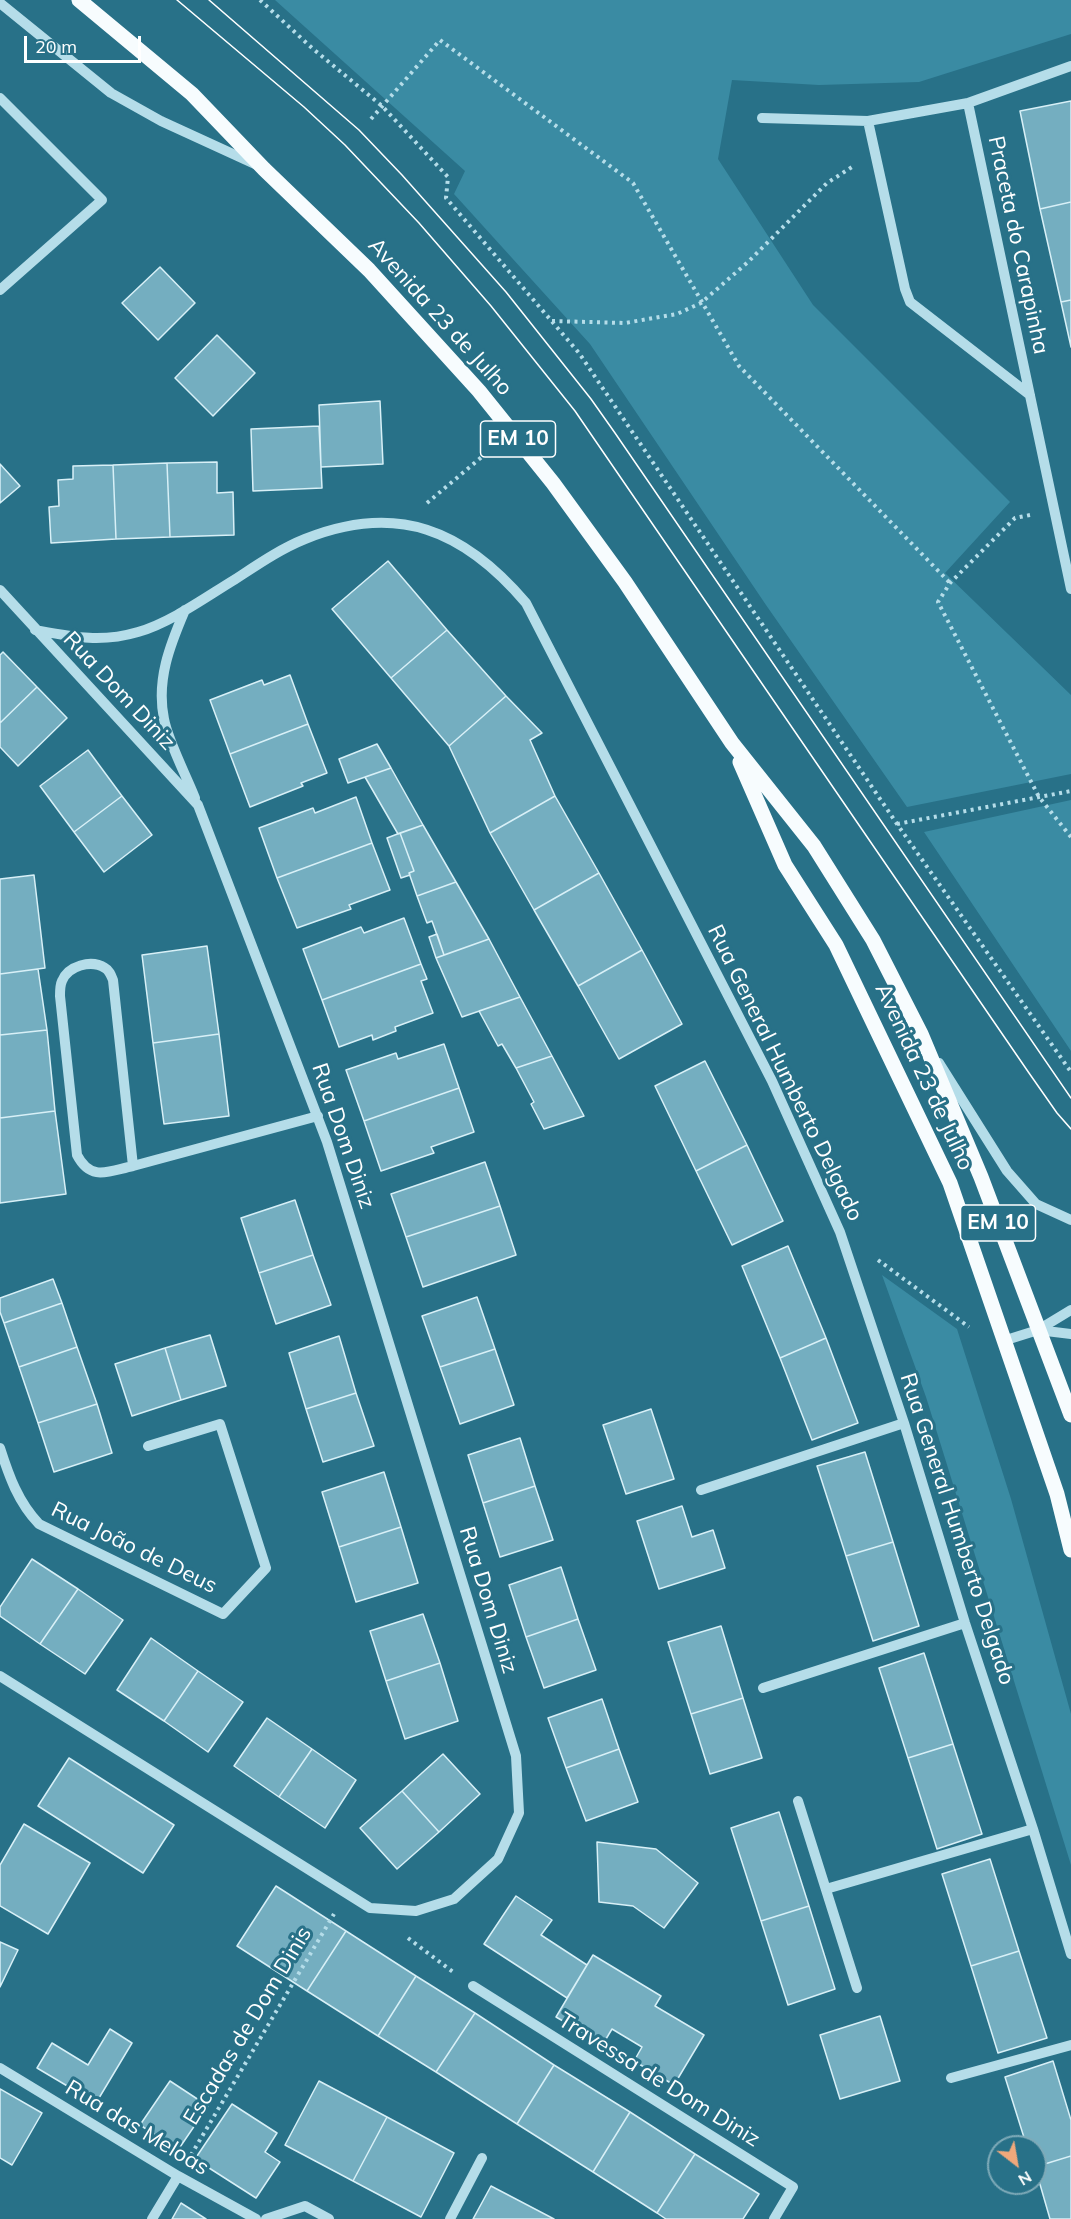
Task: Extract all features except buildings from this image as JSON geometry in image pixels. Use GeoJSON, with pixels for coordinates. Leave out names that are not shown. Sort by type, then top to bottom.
{"type":"FeatureCollection","features":[{"type":"Feature","properties":{"kind":"main road","name":"Avenida 23 de Julho"},"geometry":{"type":"LineString","coordinates":[[79,0],[192,94],[264,169],[369,270],[479,391],[553,483],[625,582],[732,743],[814,846],[873,940],[921,1034],[981,1177],[1071,1415]]}},
{"type":"Feature","properties":{"kind":"main road","name":"Avenida 23 de Julho"},"geometry":{"type":"LineString","coordinates":[[732,743],[785,865],[836,945],[950,1183],[1057,1494],[1071,1550]]}},
{"type":"Feature","properties":{"kind":"street"},"geometry":{"type":"LineString","coordinates":[[0,3],[111,93],[161,121],[264,169]]}},
{"type":"Feature","properties":{"kind":"street"},"geometry":{"type":"LineString","coordinates":[[762,118],[868,121],[968,103],[1071,66]]}},
{"type":"Feature","properties":{"kind":"street"},"geometry":{"type":"LineString","coordinates":[[0,98],[102,200],[0,290]]}},
{"type":"Feature","properties":{"kind":"street","name":"Praceta do Carapinha"},"geometry":{"type":"LineString","coordinates":[[968,103],[1071,589]]}},
{"type":"Feature","properties":{"kind":"street","name":"Praceta do Carapinha"},"geometry":{"type":"LineString","coordinates":[[868,121],[904,289],[910,302],[1030,395]]}},
{"type":"Feature","properties":{"kind":"street","name":"Rua General Humberto Delgado"},"geometry":{"type":"LineString","coordinates":[[184,610],[304,539],[358,524],[380,521],[403,523],[432,531],[453,541],[497,572],[526,603],[772,1081],[840,1232],[904,1423],[965,1623],[1033,1829],[1071,1954]]}},
{"type":"Feature","properties":{"kind":"street","name":"Rua Dom Diniz"},"geometry":{"type":"LineString","coordinates":[[0,590],[198,805]]}},
{"type":"Feature","properties":{"kind":"street","name":"Rua Dom Diniz"},"geometry":{"type":"LineString","coordinates":[[35,630],[91,640],[104,639],[141,632],[184,610]]}},
{"type":"Feature","properties":{"kind":"street","name":"Rua Dom Diniz"},"geometry":{"type":"LineString","coordinates":[[0,1676],[370,1908],[416,1911],[454,1899],[498,1859],[519,1813],[516,1756],[318,1116],[164,721],[161,686],[164,666],[184,610]]}},
{"type":"Feature","properties":{"kind":"street"},"geometry":{"type":"LineString","coordinates":[[133,1166],[113,980],[107,968],[95,963],[81,965],[68,972],[61,982],[60,996],[77,1155],[83,1167],[91,1173],[102,1173],[133,1166],[318,1116]]}},
{"type":"Feature","properties":{"kind":"street"},"geometry":{"type":"LineString","coordinates":[[921,1034],[1007,1171],[1036,1204],[1071,1220]]}},
{"type":"Feature","properties":{"kind":"street"},"geometry":{"type":"LineString","coordinates":[[1004,1341],[1038,1330],[1071,1310]]}},
{"type":"Feature","properties":{"kind":"street"},"geometry":{"type":"LineString","coordinates":[[1038,1330],[1071,1334]]}},
{"type":"Feature","properties":{"kind":"street"},"geometry":{"type":"LineString","coordinates":[[701,1490],[904,1423]]}},
{"type":"Feature","properties":{"kind":"street","name":"Rua João de Deus"},"geometry":{"type":"LineString","coordinates":[[0,1448],[17,1494],[27,1511],[39,1524],[223,1614],[266,1568],[220,1424],[148,1446]]}},
{"type":"Feature","properties":{"kind":"street"},"geometry":{"type":"LineString","coordinates":[[763,1688],[965,1623]]}},
{"type":"Feature","properties":{"kind":"street"},"geometry":{"type":"LineString","coordinates":[[798,1801],[857,1988]]}},
{"type":"Feature","properties":{"kind":"street"},"geometry":{"type":"LineString","coordinates":[[826,1889],[1033,1829]]}},
{"type":"Feature","properties":{"kind":"street","name":"Travessa de Dom Diniz"},"geometry":{"type":"LineString","coordinates":[[473,1986],[793,2187],[774,2219]]}},
{"type":"Feature","properties":{"kind":"street"},"geometry":{"type":"LineString","coordinates":[[951,2078],[1071,2045]]}},
{"type":"Feature","properties":{"kind":"street","name":"Rua das Meloas"},"geometry":{"type":"LineString","coordinates":[[0,2068],[178,2176],[256,2219]]}},
{"type":"Feature","properties":{"kind":"street"},"geometry":{"type":"LineString","coordinates":[[450,2219],[482,2158]]}},
{"type":"Feature","properties":{"kind":"street"},"geometry":{"type":"LineString","coordinates":[[152,2219],[178,2176]]}},
{"type":"Feature","properties":{"kind":"street"},"geometry":{"type":"LineString","coordinates":[[266,2219],[305,2206],[329,2219]]}},
{"type":"Feature","properties":{"kind":"path"},"geometry":{"type":"LineString","coordinates":[[260,0],[312,48],[382,106],[448,177],[446,198],[579,353],[897,824],[1071,1072]]}},
{"type":"Feature","properties":{"kind":"path"},"geometry":{"type":"LineString","coordinates":[[371,119],[440,40],[633,183],[739,366],[950,583]]}},
{"type":"Feature","properties":{"kind":"path"},"geometry":{"type":"LineString","coordinates":[[551,321],[625,323],[677,314],[701,303],[748,262],[827,183],[875,152]]}},
{"type":"Feature","properties":{"kind":"path"},"geometry":{"type":"LineString","coordinates":[[403,523],[512,432]]}},
{"type":"Feature","properties":{"kind":"path"},"geometry":{"type":"LineString","coordinates":[[1054,511],[1014,518],[950,583],[938,602],[1039,797],[1071,837]]}},
{"type":"Feature","properties":{"kind":"path"},"geometry":{"type":"LineString","coordinates":[[897,824],[1071,791]]}},
{"type":"Feature","properties":{"kind":"path"},"geometry":{"type":"LineString","coordinates":[[840,1232],[969,1327]]}},
{"type":"Feature","properties":{"kind":"path","name":"Escadas de Dom Dinis"},"geometry":{"type":"LineString","coordinates":[[178,2176],[346,1893]]}},
{"type":"Feature","properties":{"kind":"path"},"geometry":{"type":"LineString","coordinates":[[370,1908],[473,1986]]}},
{"type":"Feature","properties":{"kind":"shaded area"},"geometry":{"type":"Polygon","coordinates":[[[275,0],[1071,0],[1071,34],[919,82],[819,85],[732,80],[718,159],[813,305],[1010,502],[945,573],[1071,695],[1071,774],[907,807],[766,605],[590,344],[454,194],[465,171],[275,0]]]}},
{"type":"Feature","properties":{"kind":"shaded area"},"geometry":{"type":"Polygon","coordinates":[[[1071,800],[1071,1051],[924,832],[1071,800]]]}},
{"type":"Feature","properties":{"kind":"shaded area"},"geometry":{"type":"Polygon","coordinates":[[[882,1275],[957,1329],[1011,1499],[1071,1714],[1071,1865],[926,1397],[882,1275]]]}},
{"type":"Feature","properties":{"kind":"tram line"},"geometry":{"type":"LineString","coordinates":[[177,0],[304,107],[345,145],[419,223],[491,306],[575,411],[1029,1073],[1071,1129]]}},
{"type":"Feature","properties":{"kind":"tram line"},"geometry":{"type":"LineString","coordinates":[[209,0],[359,130],[506,292],[591,399],[1071,1098]]}}]}
